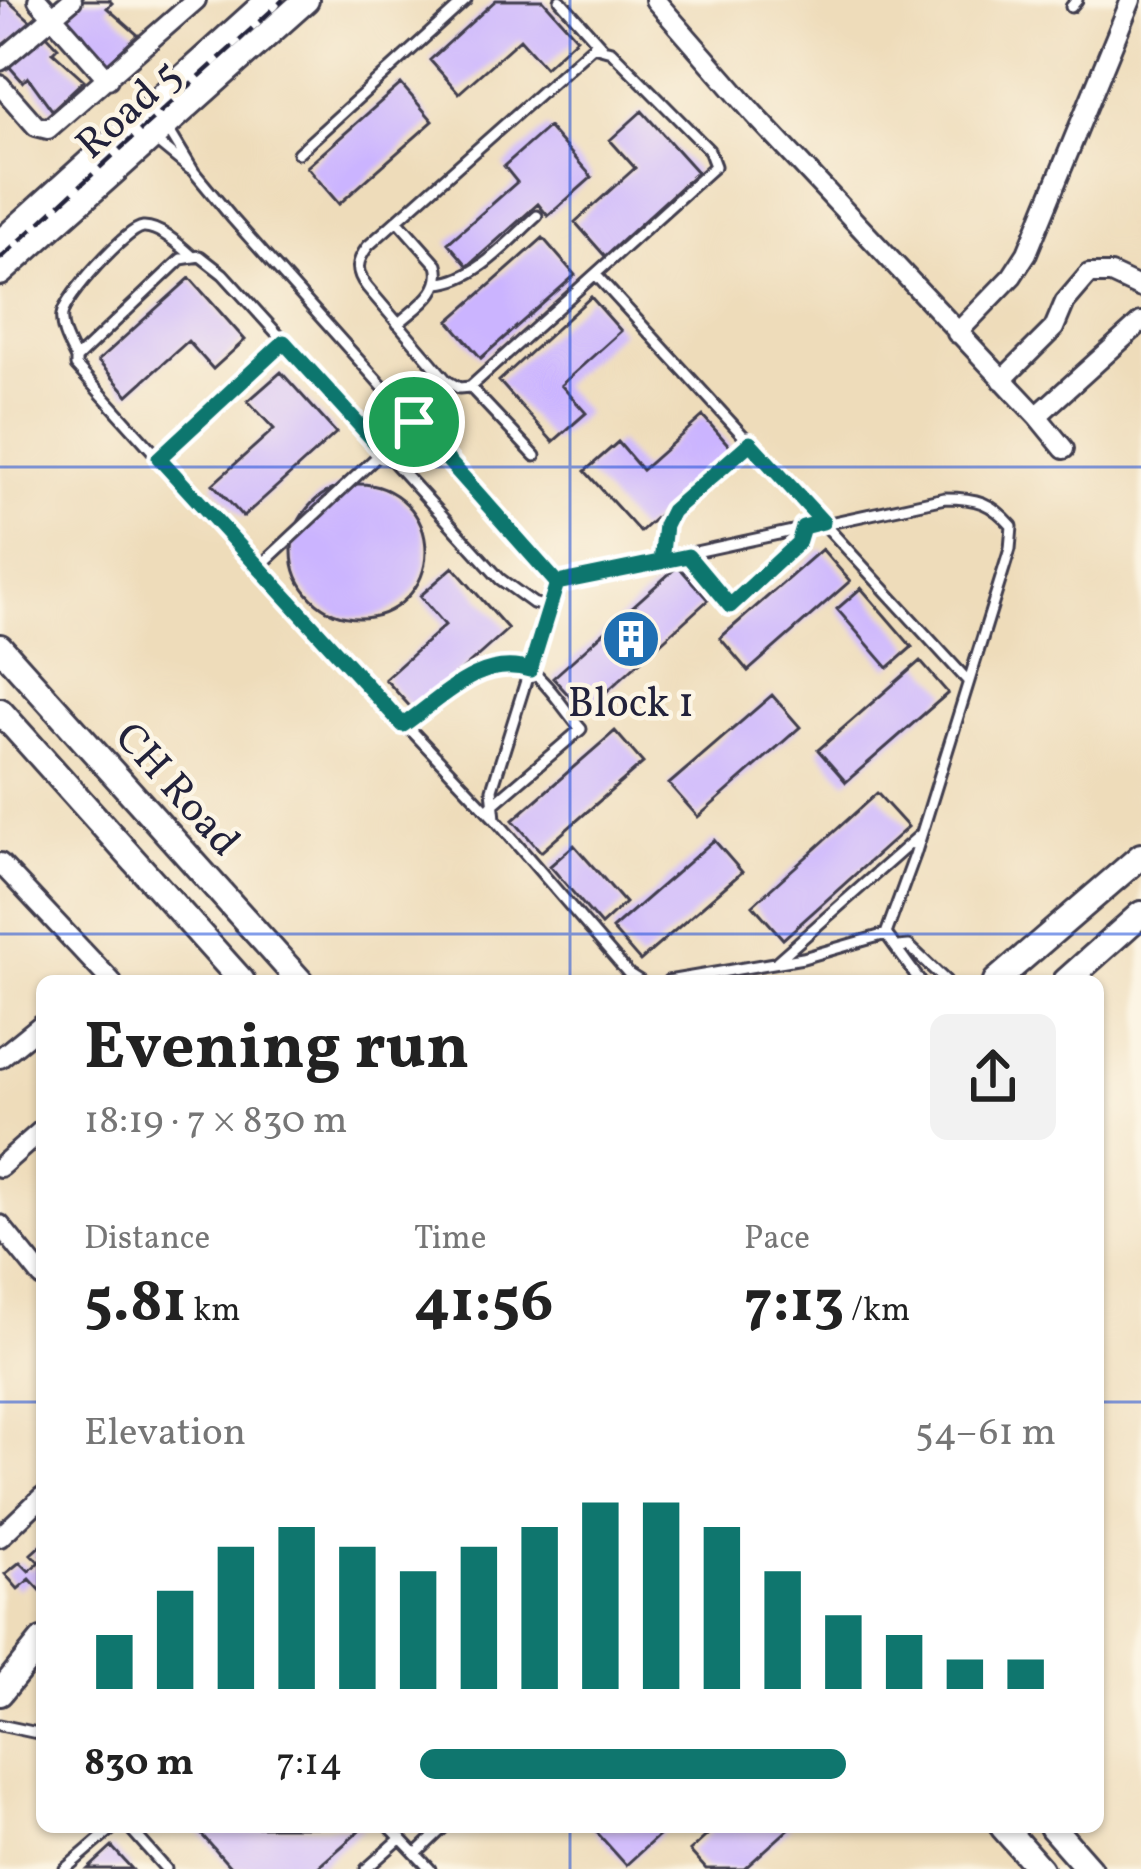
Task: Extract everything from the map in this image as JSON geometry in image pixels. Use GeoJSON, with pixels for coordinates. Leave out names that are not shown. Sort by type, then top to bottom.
{"type":"FeatureCollection","features":[{"type":"Feature","properties":{"kind":"street"},"geometry":{"type":"LineString","coordinates":[[38,0],[108,79]]}},
{"type":"Feature","properties":{"kind":"street"},"geometry":{"type":"LineString","coordinates":[[0,62],[72,0]]}},
{"type":"Feature","properties":{"kind":"street"},"geometry":{"type":"LineString","coordinates":[[0,86],[36,127],[48,129],[196,0]]}},
{"type":"Feature","properties":{"kind":"street","name":"Road 5"},"geometry":{"type":"LineString","coordinates":[[0,273],[269,0]]}},
{"type":"Feature","properties":{"kind":"street","name":"Road 5"},"geometry":{"type":"LineString","coordinates":[[0,243],[306,0]]}},
{"type":"Feature","properties":{"kind":"street"},"geometry":{"type":"LineString","coordinates":[[655,0],[1064,449]]}},
{"type":"Feature","properties":{"kind":"street"},"geometry":{"type":"LineString","coordinates":[[957,333],[1012,276],[1027,253],[1131,0]]}},
{"type":"Feature","properties":{"kind":"street"},"geometry":{"type":"LineString","coordinates":[[1002,380],[1054,328],[1065,302],[1089,274],[1111,274],[1141,288]]}},
{"type":"Feature","properties":{"kind":"street"},"geometry":{"type":"LineString","coordinates":[[1037,416],[1141,322]]}},
{"type":"Feature","properties":{"kind":"street","name":"CH Road"},"geometry":{"type":"LineString","coordinates":[[0,647],[295,975]]}},
{"type":"Feature","properties":{"kind":"street","name":"CH Road"},"geometry":{"type":"LineString","coordinates":[[0,711],[237,975]]}},
{"type":"Feature","properties":{"kind":"street"},"geometry":{"type":"LineString","coordinates":[[1003,975],[1141,856]]}},
{"type":"Feature","properties":{"kind":"street"},"geometry":{"type":"LineString","coordinates":[[0,863],[99,975]]}},
{"type":"Feature","properties":{"kind":"street"},"geometry":{"type":"LineString","coordinates":[[1073,975],[1141,914]]}},
{"type":"Feature","properties":{"kind":"street"},"geometry":{"type":"LineString","coordinates":[[0,1058],[36,1029]]}},
{"type":"Feature","properties":{"kind":"street"},"geometry":{"type":"LineString","coordinates":[[0,1167],[36,1135]]}},
{"type":"Feature","properties":{"kind":"street"},"geometry":{"type":"LineString","coordinates":[[0,1225],[36,1269]]}},
{"type":"Feature","properties":{"kind":"street"},"geometry":{"type":"LineString","coordinates":[[0,1537],[36,1503]]}},
{"type":"Feature","properties":{"kind":"street"},"geometry":{"type":"LineString","coordinates":[[0,1693],[36,1648]]}},
{"type":"Feature","properties":{"kind":"street"},"geometry":{"type":"LineString","coordinates":[[1007,1833],[1032,1866],[1057,1833]]}},
{"type":"Feature","properties":{"kind":"street"},"geometry":{"type":"LineString","coordinates":[[1061,1833],[1089,1869]]}},
{"type":"Feature","properties":{"kind":"lane"},"geometry":{"type":"LineString","coordinates":[[298,153],[466,0]]}},
{"type":"Feature","properties":{"kind":"lane"},"geometry":{"type":"LineString","coordinates":[[560,0],[709,150],[715,166],[470,387],[459,388],[447,381],[357,270],[368,246],[593,46],[602,47]]}},
{"type":"Feature","properties":{"kind":"lane"},"geometry":{"type":"LineString","coordinates":[[151,122],[557,583]]}},
{"type":"Feature","properties":{"kind":"lane"},"geometry":{"type":"LineString","coordinates":[[151,122],[194,172]]}},
{"type":"Feature","properties":{"kind":"lane"},"geometry":{"type":"LineString","coordinates":[[398,324],[439,283],[472,271],[537,216]]}},
{"type":"Feature","properties":{"kind":"lane"},"geometry":{"type":"LineString","coordinates":[[397,220],[437,265],[439,283]]}},
{"type":"Feature","properties":{"kind":"lane"},"geometry":{"type":"LineString","coordinates":[[549,608],[533,603],[500,579],[207,260],[151,229],[136,229],[66,303],[63,327],[76,365],[258,568],[495,819],[631,975]]}},
{"type":"Feature","properties":{"kind":"lane"},"geometry":{"type":"LineString","coordinates":[[76,359],[191,254]]}},
{"type":"Feature","properties":{"kind":"lane"},"geometry":{"type":"LineString","coordinates":[[596,275],[968,681]]}},
{"type":"Feature","properties":{"kind":"lane"},"geometry":{"type":"LineString","coordinates":[[159,458],[284,342]]}},
{"type":"Feature","properties":{"kind":"lane"},"geometry":{"type":"LineString","coordinates":[[470,387],[535,456]]}},
{"type":"Feature","properties":{"kind":"lane"},"geometry":{"type":"LineString","coordinates":[[258,568],[414,422]]}},
{"type":"Feature","properties":{"kind":"lane"},"geometry":{"type":"LineString","coordinates":[[661,562],[665,525],[672,511],[750,443]]}},
{"type":"Feature","properties":{"kind":"lane"},"geometry":{"type":"LineString","coordinates":[[557,583],[946,497],[980,498],[997,508],[1012,526],[1010,549],[922,834],[886,934]]}},
{"type":"Feature","properties":{"kind":"lane"},"geometry":{"type":"LineString","coordinates":[[688,556],[730,606],[798,543],[803,527]]}},
{"type":"Feature","properties":{"kind":"lane"},"geometry":{"type":"LineString","coordinates":[[495,819],[492,789],[557,583]]}},
{"type":"Feature","properties":{"kind":"lane"},"geometry":{"type":"LineString","coordinates":[[403,725],[460,682],[491,667],[512,664],[530,670],[581,729],[491,806]]}},
{"type":"Feature","properties":{"kind":"lane"},"geometry":{"type":"LineString","coordinates":[[774,963],[922,834]]}},
{"type":"Feature","properties":{"kind":"lane"},"geometry":{"type":"LineString","coordinates":[[886,934],[915,975]]}},
{"type":"Feature","properties":{"kind":"lane"},"geometry":{"type":"LineString","coordinates":[[703,975],[774,963],[886,934]]}},
{"type":"Feature","properties":{"kind":"lane"},"geometry":{"type":"LineString","coordinates":[[898,947],[909,946],[940,975]]}},
{"type":"Feature","properties":{"kind":"lane"},"geometry":{"type":"LineString","coordinates":[[0,1725],[36,1731]]}},
{"type":"Feature","properties":{"kind":"lane"},"geometry":{"type":"LineString","coordinates":[[65,1869],[107,1833]]}},
{"type":"Feature","properties":{"kind":"lane"},"geometry":{"type":"LineString","coordinates":[[133,1833],[166,1869]]}},
{"type":"Feature","properties":{"kind":"lane"},"geometry":{"type":"LineString","coordinates":[[396,1833],[430,1869]]}},
{"type":"Feature","properties":{"kind":"lane"},"geometry":{"type":"LineString","coordinates":[[416,1854],[438,1833]]}},
{"type":"Feature","properties":{"kind":"lane"},"geometry":{"type":"LineString","coordinates":[[367,1869],[401,1838]]}},
{"type":"Feature","properties":{"kind":"building"},"geometry":{"type":"Polygon","coordinates":[[[0,0],[7,0],[34,24],[0,51],[0,0]]]}},
{"type":"Feature","properties":{"kind":"building"},"geometry":{"type":"Polygon","coordinates":[[[83,0],[109,0],[112,3],[107,8],[138,35],[106,65],[82,33],[77,37],[62,20],[83,0]]]}},
{"type":"Feature","properties":{"kind":"building"},"geometry":{"type":"Polygon","coordinates":[[[496,0],[543,0],[577,38],[545,67],[520,39],[459,93],[430,60],[496,0]]]}},
{"type":"Feature","properties":{"kind":"building"},"geometry":{"type":"Polygon","coordinates":[[[43,31],[58,47],[53,52],[84,80],[52,110],[28,77],[23,82],[8,65],[43,31]]]}},
{"type":"Feature","properties":{"kind":"building"},"geometry":{"type":"Polygon","coordinates":[[[401,84],[433,121],[339,204],[307,167],[401,84]]]}},
{"type":"Feature","properties":{"kind":"building"},"geometry":{"type":"Polygon","coordinates":[[[642,111],[697,172],[605,256],[575,222],[635,168],[610,140],[642,111]]]}},
{"type":"Feature","properties":{"kind":"building"},"geometry":{"type":"Polygon","coordinates":[[[548,127],[592,177],[548,216],[538,204],[468,266],[448,243],[517,182],[504,166],[548,127]]]}},
{"type":"Feature","properties":{"kind":"building"},"geometry":{"type":"Polygon","coordinates":[[[543,238],[575,275],[481,358],[449,321],[543,238]]]}},
{"type":"Feature","properties":{"kind":"building"},"geometry":{"type":"Polygon","coordinates":[[[190,278],[245,340],[213,369],[188,341],[128,395],[98,361],[190,278]]]}},
{"type":"Feature","properties":{"kind":"building"},"geometry":{"type":"Polygon","coordinates":[[[591,297],[621,331],[561,385],[586,413],[553,442],[499,381],[591,297]]]}},
{"type":"Feature","properties":{"kind":"building"},"geometry":{"type":"Polygon","coordinates":[[[281,372],[336,433],[243,517],[213,484],[274,429],[248,401],[281,372]]]}},
{"type":"Feature","properties":{"kind":"building"},"geometry":{"type":"Polygon","coordinates":[[[703,416],[732,449],[640,532],[585,471],[618,442],[642,470],[703,416]]]}},
{"type":"Feature","properties":{"kind":"building"},"geometry":{"type":"Polygon","coordinates":[[[359,484],[385,489],[407,503],[421,525],[426,551],[421,577],[407,599],[385,613],[359,618],[333,613],[311,599],[297,577],[292,551],[297,525],[311,503],[333,489],[359,484]]]}},
{"type":"Feature","properties":{"kind":"building"},"geometry":{"type":"Polygon","coordinates":[[[822,549],[850,581],[748,671],[720,638],[822,549]]]}},
{"type":"Feature","properties":{"kind":"building","name":"Block 1"},"geometry":{"type":"Polygon","coordinates":[[[678,566],[708,600],[584,712],[553,678],[678,566]]]}},
{"type":"Feature","properties":{"kind":"building"},"geometry":{"type":"Polygon","coordinates":[[[453,567],[508,629],[415,712],[385,679],[445,625],[420,596],[453,567]]]}},
{"type":"Feature","properties":{"kind":"building"},"geometry":{"type":"Polygon","coordinates":[[[861,588],[912,647],[888,668],[837,609],[861,588]]]}},
{"type":"Feature","properties":{"kind":"building"},"geometry":{"type":"Polygon","coordinates":[[[920,661],[948,693],[846,782],[818,750],[920,661]]]}},
{"type":"Feature","properties":{"kind":"building"},"geometry":{"type":"Polygon","coordinates":[[[772,695],[800,727],[698,817],[669,784],[772,695]]]}},
{"type":"Feature","properties":{"kind":"building"},"geometry":{"type":"Polygon","coordinates":[[[615,731],[643,763],[541,852],[513,820],[615,731]]]}},
{"type":"Feature","properties":{"kind":"building"},"geometry":{"type":"Polygon","coordinates":[[[877,793],[908,827],[783,939],[753,905],[877,793]]]}},
{"type":"Feature","properties":{"kind":"building"},"geometry":{"type":"Polygon","coordinates":[[[714,840],[742,872],[640,961],[612,929],[714,840]]]}},
{"type":"Feature","properties":{"kind":"building"},"geometry":{"type":"Polygon","coordinates":[[[574,845],[625,903],[601,925],[550,866],[574,845]]]}},
{"type":"Feature","properties":{"kind":"building"},"geometry":{"type":"Polygon","coordinates":[[[20,1562],[29,1571],[36,1565],[36,1586],[30,1579],[18,1589],[5,1574],[20,1562]]]}},
{"type":"Feature","properties":{"kind":"building"},"geometry":{"type":"Polygon","coordinates":[[[200,1833],[357,1833],[316,1869],[232,1869],[200,1833]]]}},
{"type":"Feature","properties":{"kind":"building"},"geometry":{"type":"Polygon","coordinates":[[[597,1833],[661,1833],[626,1865],[597,1833]]]}},
{"type":"Feature","properties":{"kind":"building"},"geometry":{"type":"Polygon","coordinates":[[[710,1833],[784,1833],[744,1869],[706,1869],[690,1851],[710,1833]]]}},
{"type":"Feature","properties":{"kind":"building"},"geometry":{"type":"Polygon","coordinates":[[[112,1847],[132,1869],[88,1869],[112,1847]]]}},
{"type":"Feature","properties":{"kind":"railway"},"geometry":{"type":"LineString","coordinates":[[0,259],[283,0]]}},
{"type":"Feature","properties":{"kind":"place","name":"Block 1"},"geometry":{"type":"Point","coordinates":[631,639]}},
{"type":"Feature","properties":{"kind":"route"},"geometry":{"type":"LineString","coordinates":[[414,422],[384,452],[284,342],[159,458],[403,725],[460,682],[491,667],[512,664],[530,670],[557,583],[661,562],[688,556],[730,606],[798,543],[803,527],[823,522],[750,443],[672,511],[665,525],[661,562],[557,583],[414,422]]}}]}
